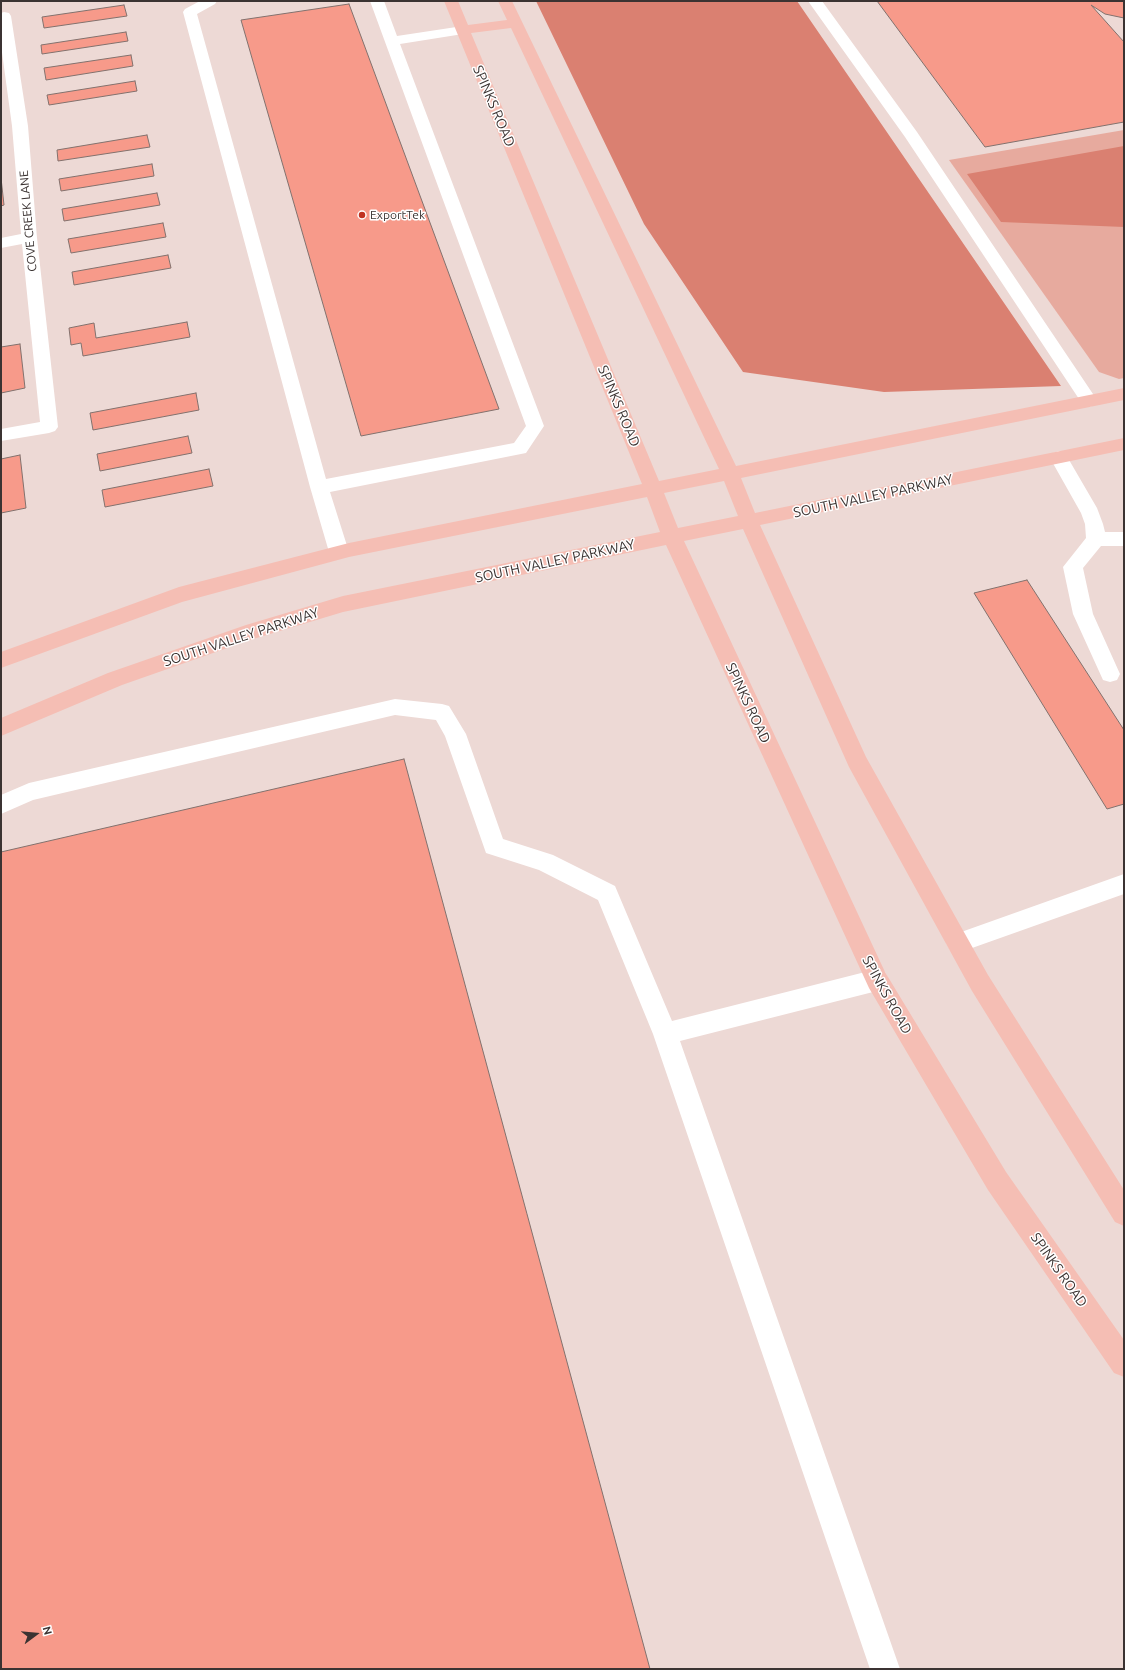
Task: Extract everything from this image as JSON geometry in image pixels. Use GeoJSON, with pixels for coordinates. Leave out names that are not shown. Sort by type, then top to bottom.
{"type":"FeatureCollection","features":[{"type":"Feature","properties":{"kind":"main road","name":"SPINKS ROAD"},"geometry":{"type":"LineString","coordinates":[[451,1],[672,537],[791,798],[877,980],[997,1181],[1124,1363]]}},
{"type":"Feature","properties":{"kind":"main road"},"geometry":{"type":"LineString","coordinates":[[504,1],[730,473],[749,521],[857,761],[980,983],[1124,1213]]}},
{"type":"Feature","properties":{"kind":"main road"},"geometry":{"type":"LineString","coordinates":[[463,30],[515,23]]}},
{"type":"Feature","properties":{"kind":"main road"},"geometry":{"type":"LineString","coordinates":[[1,660],[178,595],[339,552],[1124,394]]}},
{"type":"Feature","properties":{"kind":"main road","name":"SOUTH VALLEY PARKWAY"},"geometry":{"type":"LineString","coordinates":[[1,728],[115,679],[246,633],[343,604],[1124,444]]}},
{"type":"Feature","properties":{"kind":"street"},"geometry":{"type":"LineString","coordinates":[[210,1],[190,12],[319,487],[339,552]]}},
{"type":"Feature","properties":{"kind":"street"},"geometry":{"type":"LineString","coordinates":[[319,487],[520,448],[535,426],[377,1]]}},
{"type":"Feature","properties":{"kind":"street"},"geometry":{"type":"LineString","coordinates":[[815,1],[912,135],[1089,401]]}},
{"type":"Feature","properties":{"kind":"street","name":"COVE CREEK LANE"},"geometry":{"type":"LineString","coordinates":[[1,435],[49,427],[29,238],[20,126],[7,86],[4,16]]}},
{"type":"Feature","properties":{"kind":"street"},"geometry":{"type":"LineString","coordinates":[[392,40],[463,30]]}},
{"type":"Feature","properties":{"kind":"street"},"geometry":{"type":"LineString","coordinates":[[1,243],[29,238]]}},
{"type":"Feature","properties":{"kind":"street"},"geometry":{"type":"LineString","coordinates":[[1059,458],[1090,513],[1094,524],[1096,539],[1073,567],[1084,614],[1110,674]]}},
{"type":"Feature","properties":{"kind":"street"},"geometry":{"type":"LineString","coordinates":[[1096,539],[1124,539]]}},
{"type":"Feature","properties":{"kind":"street"},"geometry":{"type":"LineString","coordinates":[[1,805],[29,792],[395,707],[442,712],[455,734],[494,846],[545,862],[607,893],[665,1034],[885,1669]]}},
{"type":"Feature","properties":{"kind":"street"},"geometry":{"type":"LineString","coordinates":[[958,943],[1124,884]]}},
{"type":"Feature","properties":{"kind":"street"},"geometry":{"type":"LineString","coordinates":[[665,1034],[877,980]]}},
{"type":"Feature","properties":{"kind":"shaded area"},"geometry":{"type":"Polygon","coordinates":[[[536,1],[797,1],[1061,386],[884,392],[743,372],[644,224],[536,1]]]}},
{"type":"Feature","properties":{"kind":"shaded area"},"geometry":{"type":"Polygon","coordinates":[[[1124,130],[1124,378],[1119,379],[1099,372],[949,160],[1124,130]]]}},
{"type":"Feature","properties":{"kind":"shaded area"},"geometry":{"type":"Polygon","coordinates":[[[1124,146],[1124,227],[1001,222],[967,174],[1124,146]]]}},
{"type":"Feature","properties":{"kind":"building"},"geometry":{"type":"Polygon","coordinates":[[[877,1],[1124,1],[1124,18],[1105,14],[1091,5],[1124,42],[1124,122],[985,147],[877,1]]]}},
{"type":"Feature","properties":{"kind":"building","name":"ExportTek"},"geometry":{"type":"Polygon","coordinates":[[[349,4],[499,409],[361,436],[241,20],[349,4]]]}},
{"type":"Feature","properties":{"kind":"building"},"geometry":{"type":"Polygon","coordinates":[[[124,5],[127,16],[44,28],[42,17],[124,5]]]}},
{"type":"Feature","properties":{"kind":"building"},"geometry":{"type":"Polygon","coordinates":[[[126,32],[128,41],[42,54],[41,45],[126,32]]]}},
{"type":"Feature","properties":{"kind":"building"},"geometry":{"type":"Polygon","coordinates":[[[131,55],[133,66],[46,80],[44,68],[131,55]]]}},
{"type":"Feature","properties":{"kind":"building"},"geometry":{"type":"Polygon","coordinates":[[[135,81],[137,91],[49,105],[47,95],[135,81]]]}},
{"type":"Feature","properties":{"kind":"building"},"geometry":{"type":"Polygon","coordinates":[[[147,135],[150,147],[58,161],[57,150],[147,135]]]}},
{"type":"Feature","properties":{"kind":"building"},"geometry":{"type":"Polygon","coordinates":[[[152,164],[154,176],[61,191],[59,179],[152,164]]]}},
{"type":"Feature","properties":{"kind":"building"},"geometry":{"type":"Polygon","coordinates":[[[1,178],[4,205],[1,206],[1,178]]]}},
{"type":"Feature","properties":{"kind":"building"},"geometry":{"type":"Polygon","coordinates":[[[157,193],[160,205],[64,221],[62,209],[157,193]]]}},
{"type":"Feature","properties":{"kind":"building"},"geometry":{"type":"Polygon","coordinates":[[[163,223],[166,237],[71,253],[68,239],[163,223]]]}},
{"type":"Feature","properties":{"kind":"building"},"geometry":{"type":"Polygon","coordinates":[[[168,255],[171,268],[74,285],[72,272],[168,255]]]}},
{"type":"Feature","properties":{"kind":"building"},"geometry":{"type":"Polygon","coordinates":[[[187,322],[190,337],[83,356],[81,343],[71,345],[69,328],[94,323],[96,338],[187,322]]]}},
{"type":"Feature","properties":{"kind":"building"},"geometry":{"type":"Polygon","coordinates":[[[20,344],[25,388],[1,393],[1,347],[20,344]]]}},
{"type":"Feature","properties":{"kind":"building"},"geometry":{"type":"Polygon","coordinates":[[[196,393],[199,410],[93,430],[90,413],[196,393]]]}},
{"type":"Feature","properties":{"kind":"building"},"geometry":{"type":"Polygon","coordinates":[[[188,436],[192,453],[100,471],[97,454],[188,436]]]}},
{"type":"Feature","properties":{"kind":"building"},"geometry":{"type":"Polygon","coordinates":[[[20,455],[26,508],[1,513],[1,459],[20,455]]]}},
{"type":"Feature","properties":{"kind":"building"},"geometry":{"type":"Polygon","coordinates":[[[209,469],[213,486],[105,507],[102,490],[209,469]]]}},
{"type":"Feature","properties":{"kind":"building"},"geometry":{"type":"Polygon","coordinates":[[[1027,580],[1124,730],[1124,804],[1107,809],[974,593],[1027,580]]]}},
{"type":"Feature","properties":{"kind":"building"},"geometry":{"type":"Polygon","coordinates":[[[404,759],[650,1669],[1,1669],[1,852],[404,759]]]}},
{"type":"Feature","properties":{"kind":"place","name":"ExportTek"},"geometry":{"type":"Point","coordinates":[362,215]}}]}
